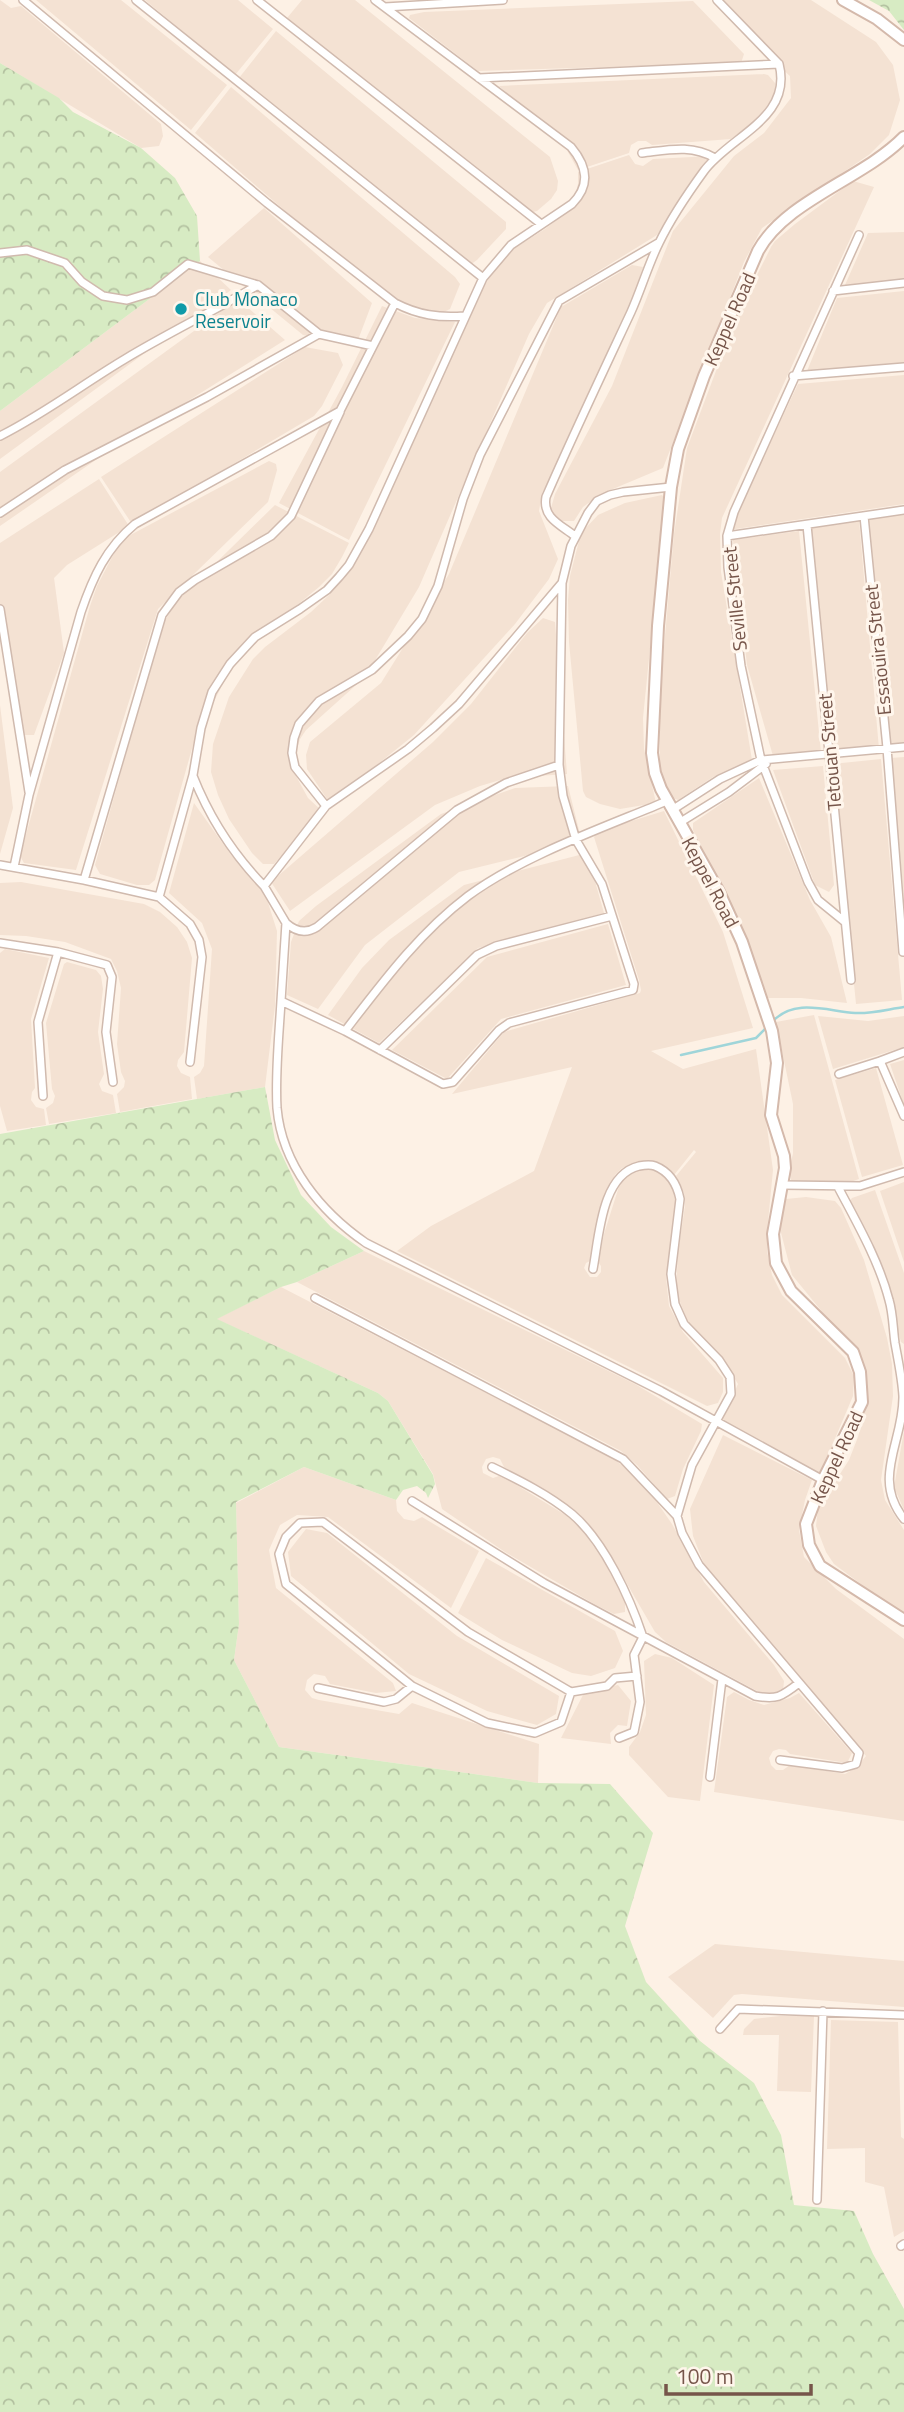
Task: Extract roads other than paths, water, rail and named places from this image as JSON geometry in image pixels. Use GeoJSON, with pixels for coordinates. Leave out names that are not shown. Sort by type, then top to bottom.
{"type":"FeatureCollection","features":[{"type":"Feature","properties":{"kind":"street"},"geometry":{"type":"LineString","coordinates":[[23,0],[267,203],[395,303],[427,316],[464,316]]}},
{"type":"Feature","properties":{"kind":"street"},"geometry":{"type":"LineString","coordinates":[[136,0],[483,278]]}},
{"type":"Feature","properties":{"kind":"street"},"geometry":{"type":"LineString","coordinates":[[257,0],[541,224]]}},
{"type":"Feature","properties":{"kind":"street"},"geometry":{"type":"LineString","coordinates":[[159,897],[193,775],[205,711],[212,692],[243,648],[265,629],[327,590],[349,565],[360,548],[483,278],[511,245],[579,196],[585,182],[584,164],[562,139],[375,0]]}},
{"type":"Feature","properties":{"kind":"street"},"geometry":{"type":"LineString","coordinates":[[385,7],[503,0]]}},
{"type":"Feature","properties":{"kind":"street"},"geometry":{"type":"LineString","coordinates":[[575,536],[546,513],[546,497],[593,389],[637,299],[658,243],[694,185],[715,158],[767,115],[780,89],[779,64],[717,0]]}},
{"type":"Feature","properties":{"kind":"street"},"geometry":{"type":"LineString","coordinates":[[843,0],[885,24],[904,40]]}},
{"type":"Feature","properties":{"kind":"street"},"geometry":{"type":"LineString","coordinates":[[478,78],[779,64]]}},
{"type":"Feature","properties":{"kind":"street","name":"Keppel Road"},"geometry":{"type":"LineString","coordinates":[[904,136],[873,163],[783,221],[767,236],[735,303],[678,449],[671,487],[651,734],[655,773],[719,892],[742,942],[775,1043],[777,1063],[771,1115],[784,1156],[783,1185],[772,1243],[779,1272],[791,1291],[853,1352],[860,1372],[863,1402],[823,1480],[806,1524],[809,1545],[820,1566],[893,1610],[904,1620]]}},
{"type":"Feature","properties":{"kind":"street"},"geometry":{"type":"LineString","coordinates":[[642,153],[689,148],[701,150],[715,158]]}},
{"type":"Feature","properties":{"kind":"street","name":"Seville Street"},"geometry":{"type":"LineString","coordinates":[[845,922],[818,900],[808,883],[762,764],[737,646],[727,536],[734,512],[793,376],[859,235]]}},
{"type":"Feature","properties":{"kind":"street"},"geometry":{"type":"LineString","coordinates":[[326,806],[295,767],[293,738],[299,724],[319,701],[372,670],[408,636],[422,618],[438,586],[463,499],[480,455],[559,301],[658,243]]}},
{"type":"Feature","properties":{"kind":"street"},"geometry":{"type":"LineString","coordinates":[[0,253],[27,250],[65,263],[82,282],[103,296],[127,300],[153,292],[188,264],[258,285],[319,334],[373,346]]}},
{"type":"Feature","properties":{"kind":"street"},"geometry":{"type":"LineString","coordinates":[[833,291],[904,283]]}},
{"type":"Feature","properties":{"kind":"street"},"geometry":{"type":"LineString","coordinates":[[0,436],[36,416],[123,359],[258,285]]}},
{"type":"Feature","properties":{"kind":"street"},"geometry":{"type":"LineString","coordinates":[[84,880],[162,615],[186,586],[271,536],[290,516],[395,303]]}},
{"type":"Feature","properties":{"kind":"street"},"geometry":{"type":"LineString","coordinates":[[0,513],[72,466],[207,397],[319,334]]}},
{"type":"Feature","properties":{"kind":"street"},"geometry":{"type":"LineString","coordinates":[[793,376],[904,367]]}},
{"type":"Feature","properties":{"kind":"street"},"geometry":{"type":"LineString","coordinates":[[14,867],[29,795],[91,583],[119,537],[135,524],[340,411]]}},
{"type":"Feature","properties":{"kind":"street"},"geometry":{"type":"LineString","coordinates":[[281,1001],[448,1085],[499,1030],[509,1023],[633,990],[634,984],[602,884],[576,840],[563,796],[559,765],[562,583],[575,536],[597,501],[623,492],[671,487]]}},
{"type":"Feature","properties":{"kind":"street"},"geometry":{"type":"LineString","coordinates":[[727,536],[904,510]]}},
{"type":"Feature","properties":{"kind":"street","name":"Essaouira Street"},"geometry":{"type":"LineString","coordinates":[[864,516],[887,748],[903,952]]}},
{"type":"Feature","properties":{"kind":"street","name":"Tetouan Street"},"geometry":{"type":"LineString","coordinates":[[807,525],[851,980]]}},
{"type":"Feature","properties":{"kind":"street"},"geometry":{"type":"LineString","coordinates":[[264,886],[326,806],[408,749],[459,704],[562,583]]}},
{"type":"Feature","properties":{"kind":"street"},"geometry":{"type":"LineString","coordinates":[[0,610],[29,795]]}},
{"type":"Feature","properties":{"kind":"street"},"geometry":{"type":"LineString","coordinates":[[345,1031],[400,961],[441,919],[492,880],[576,840],[670,805],[720,779],[772,760],[904,747]]}},
{"type":"Feature","properties":{"kind":"street"},"geometry":{"type":"LineString","coordinates":[[679,822],[729,792],[762,764]]}},
{"type":"Feature","properties":{"kind":"street"},"geometry":{"type":"LineString","coordinates":[[193,775],[205,805],[227,844],[264,886],[286,923],[294,930],[302,932],[317,928],[457,810],[506,783],[559,765]]}},
{"type":"Feature","properties":{"kind":"street"},"geometry":{"type":"LineString","coordinates":[[0,865],[159,897],[190,925],[199,940],[202,957],[190,1062]]}},
{"type":"Feature","properties":{"kind":"street"},"geometry":{"type":"LineString","coordinates":[[380,1050],[486,950],[612,916]]}},
{"type":"Feature","properties":{"kind":"street"},"geometry":{"type":"LineString","coordinates":[[286,923],[276,1083],[278,1111],[283,1135],[295,1166],[310,1191],[342,1226],[366,1243],[649,1384],[823,1480]]}},
{"type":"Feature","properties":{"kind":"street"},"geometry":{"type":"LineString","coordinates":[[0,943],[58,951],[107,965],[112,985],[107,1032],[113,1083]]}},
{"type":"Feature","properties":{"kind":"street"},"geometry":{"type":"LineString","coordinates":[[43,1096],[38,1022],[58,951]]}},
{"type":"Feature","properties":{"kind":"street"},"geometry":{"type":"LineString","coordinates":[[839,1074],[904,1052]]}},
{"type":"Feature","properties":{"kind":"street"},"geometry":{"type":"LineString","coordinates":[[880,1061],[904,1116]]}},
{"type":"Feature","properties":{"kind":"street"},"geometry":{"type":"LineString","coordinates":[[593,1269],[603,1215],[617,1180],[630,1169],[643,1165],[655,1166],[668,1174],[680,1199],[671,1274],[675,1304],[684,1324],[719,1360],[730,1377],[731,1394],[692,1465],[677,1516]]}},
{"type":"Feature","properties":{"kind":"street"},"geometry":{"type":"LineString","coordinates":[[783,1185],[860,1186],[904,1172]]}},
{"type":"Feature","properties":{"kind":"street"},"geometry":{"type":"LineString","coordinates":[[838,1187],[868,1247],[889,1300],[900,1353],[903,1396],[899,1430],[888,1470],[888,1485],[894,1504],[904,1519]]}},
{"type":"Feature","properties":{"kind":"street"},"geometry":{"type":"LineString","coordinates":[[315,1298],[623,1459],[677,1516],[682,1533],[699,1565],[859,1753],[856,1764],[842,1768],[780,1760]]}},
{"type":"Feature","properties":{"kind":"street"},"geometry":{"type":"LineString","coordinates":[[492,1467],[571,1514],[584,1527],[612,1566],[634,1609],[643,1637],[634,1655],[640,1702],[634,1732],[619,1738]]}},
{"type":"Feature","properties":{"kind":"street"},"geometry":{"type":"LineString","coordinates":[[412,1501],[544,1583],[755,1696],[772,1699],[799,1683]]}},
{"type":"Feature","properties":{"kind":"street"},"geometry":{"type":"LineString","coordinates":[[571,1692],[561,1721],[535,1733],[487,1723],[412,1686],[286,1584],[279,1554],[286,1537],[300,1523],[323,1522],[468,1632],[571,1692],[607,1686],[615,1678],[637,1676]]}},
{"type":"Feature","properties":{"kind":"street"},"geometry":{"type":"LineString","coordinates":[[710,1777],[722,1679]]}},
{"type":"Feature","properties":{"kind":"street"},"geometry":{"type":"LineString","coordinates":[[318,1688],[384,1702],[396,1699],[412,1686]]}},
{"type":"Feature","properties":{"kind":"street"},"geometry":{"type":"LineString","coordinates":[[720,2029],[738,2009],[904,2015]]}},
{"type":"Feature","properties":{"kind":"street"},"geometry":{"type":"LineString","coordinates":[[817,2200],[823,2011]]}},
{"type":"Feature","properties":{"kind":"waterway"},"geometry":{"type":"LineString","coordinates":[[773,1021],[782,1014],[801,1008],[861,1013],[904,1007]]}},
{"type":"Feature","properties":{"kind":"waterway"},"geometry":{"type":"LineString","coordinates":[[681,1055],[756,1038],[768,1026]]}},
{"type":"Feature","properties":{"kind":"place","name":"Club Monaco Reservoir"},"geometry":{"type":"Point","coordinates":[181,309]}}]}
